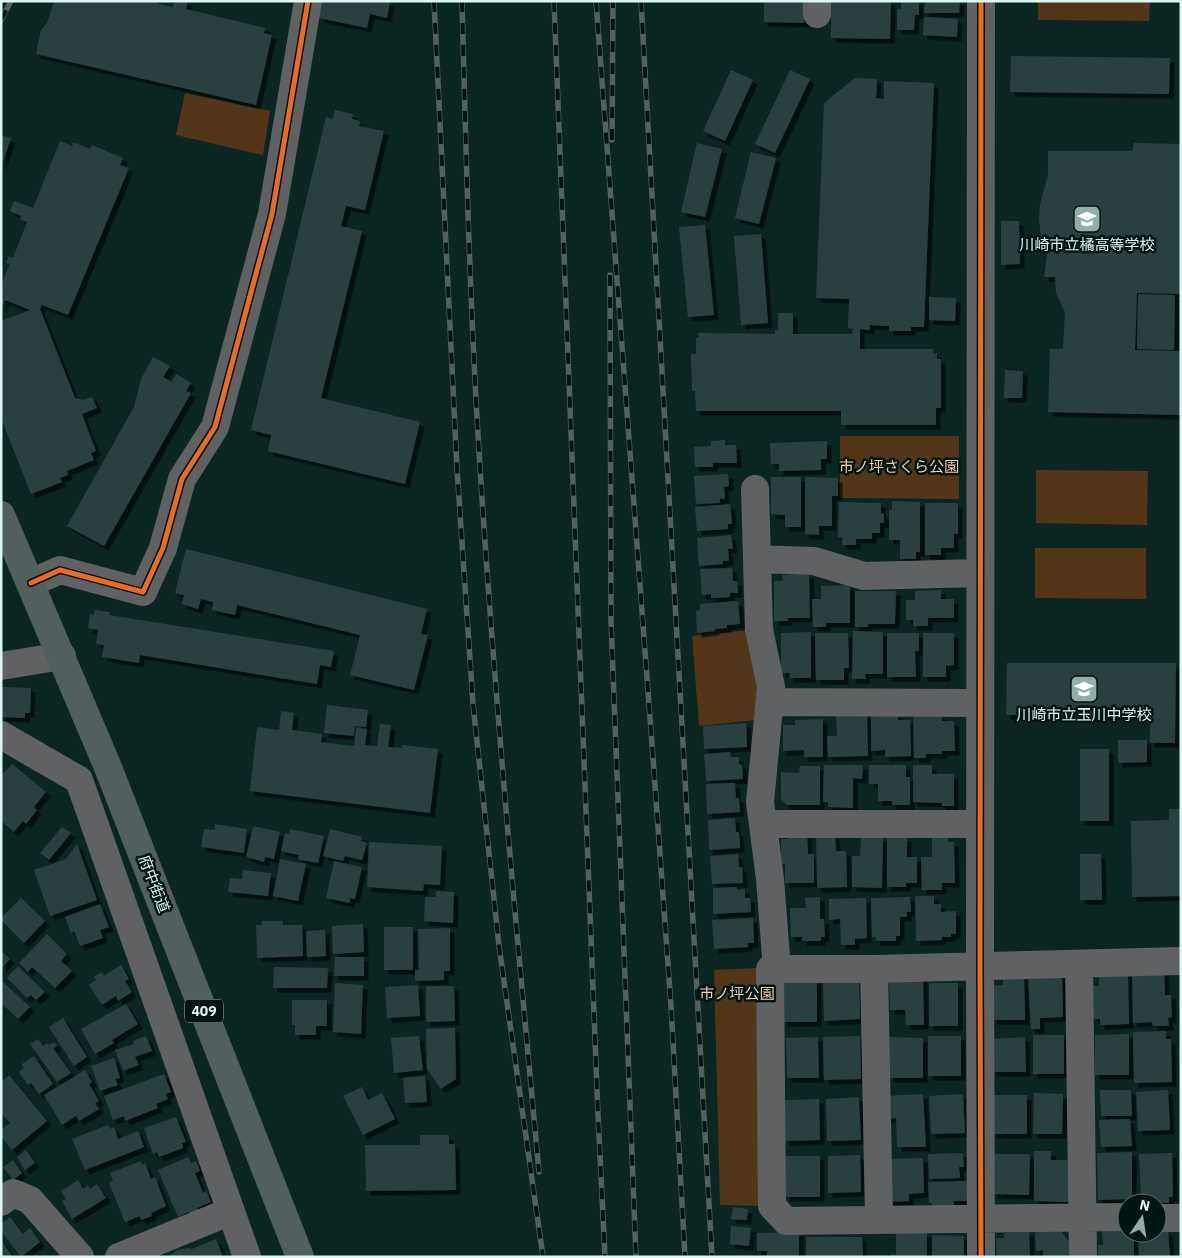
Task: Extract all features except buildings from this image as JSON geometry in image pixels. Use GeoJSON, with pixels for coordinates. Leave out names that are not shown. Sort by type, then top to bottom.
{"type":"FeatureCollection","features":[{"type":"Feature","properties":{"kind":"highway","name":"府中街道"},"geometry":{"type":"LineString","coordinates":[[1,515],[107,765],[300,1257]]}},
{"type":"Feature","properties":{"kind":"street"},"geometry":{"type":"LineString","coordinates":[[31,583],[60,570],[143,592],[163,548],[182,479],[215,427],[272,214],[308,1]]}},
{"type":"Feature","properties":{"kind":"street"},"geometry":{"type":"LineString","coordinates":[[981,1],[981,1257]]}},
{"type":"Feature","properties":{"kind":"street"},"geometry":{"type":"LineString","coordinates":[[755,490],[759,629],[771,687],[760,802],[770,879],[773,969],[772,1206],[786,1221],[1117,1218]]}},
{"type":"Feature","properties":{"kind":"street"},"geometry":{"type":"LineString","coordinates":[[757,559],[814,561],[864,576],[980,573]]}},
{"type":"Feature","properties":{"kind":"street"},"geometry":{"type":"LineString","coordinates":[[1,666],[62,656]]}},
{"type":"Feature","properties":{"kind":"street"},"geometry":{"type":"LineString","coordinates":[[770,702],[980,703]]}},
{"type":"Feature","properties":{"kind":"street"},"geometry":{"type":"LineString","coordinates":[[1,735],[79,780],[247,1257]]}},
{"type":"Feature","properties":{"kind":"street"},"geometry":{"type":"LineString","coordinates":[[79,780],[107,765]]}},
{"type":"Feature","properties":{"kind":"street"},"geometry":{"type":"LineString","coordinates":[[763,824],[980,824]]}},
{"type":"Feature","properties":{"kind":"street"},"geometry":{"type":"LineString","coordinates":[[773,969],[1079,965],[1181,961]]}},
{"type":"Feature","properties":{"kind":"street"},"geometry":{"type":"LineString","coordinates":[[1079,965],[1083,1257]]}},
{"type":"Feature","properties":{"kind":"street"},"geometry":{"type":"LineString","coordinates":[[874,969],[879,1219]]}},
{"type":"Feature","properties":{"kind":"street"},"geometry":{"type":"LineString","coordinates":[[1,1202],[13,1193],[30,1200],[80,1257]]}},
{"type":"Feature","properties":{"kind":"street"},"geometry":{"type":"LineString","coordinates":[[119,1257],[231,1211]]}},
{"type":"Feature","properties":{"kind":"street"},"geometry":{"type":"LineString","coordinates":[[1167,1218],[1181,1218]]}},
{"type":"Feature","properties":{"kind":"green space"},"geometry":{"type":"Polygon","coordinates":[[[1038,1],[1150,1],[1149,21],[1038,20],[1038,1]]]}},
{"type":"Feature","properties":{"kind":"green space"},"geometry":{"type":"Polygon","coordinates":[[[185,93],[270,111],[263,155],[176,135],[185,93]]]}},
{"type":"Feature","properties":{"kind":"green space","name":"市ノ坪さくら公園"},"geometry":{"type":"Polygon","coordinates":[[[840,436],[959,436],[959,499],[840,498],[840,436]]]}},
{"type":"Feature","properties":{"kind":"green space"},"geometry":{"type":"Polygon","coordinates":[[[1036,470],[1148,471],[1147,525],[1036,523],[1036,470]]]}},
{"type":"Feature","properties":{"kind":"green space"},"geometry":{"type":"Polygon","coordinates":[[[1035,548],[1146,548],[1146,599],[1035,598],[1035,548]]]}},
{"type":"Feature","properties":{"kind":"green space"},"geometry":{"type":"Polygon","coordinates":[[[759,629],[757,720],[699,726],[692,636],[759,629]]]}},
{"type":"Feature","properties":{"kind":"green space","name":"市ノ坪公園"},"geometry":{"type":"Polygon","coordinates":[[[759,968],[761,1206],[720,1205],[714,970],[759,968]]]}},
{"type":"Feature","properties":{"kind":"railway"},"geometry":{"type":"LineString","coordinates":[[1,20],[11,1]]}},
{"type":"Feature","properties":{"kind":"railway"},"geometry":{"type":"LineString","coordinates":[[434,1],[457,469],[473,704],[499,946],[543,1257]]}},
{"type":"Feature","properties":{"kind":"railway"},"geometry":{"type":"LineString","coordinates":[[462,1],[471,292],[480,467],[499,731],[539,1172]]}},
{"type":"Feature","properties":{"kind":"railway"},"geometry":{"type":"LineString","coordinates":[[554,1],[605,1257]]}},
{"type":"Feature","properties":{"kind":"railway"},"geometry":{"type":"LineString","coordinates":[[596,1],[671,1006],[685,1257]]}},
{"type":"Feature","properties":{"kind":"railway"},"geometry":{"type":"LineString","coordinates":[[612,140],[613,1]]}},
{"type":"Feature","properties":{"kind":"railway"},"geometry":{"type":"LineString","coordinates":[[641,1],[712,1257]]}},
{"type":"Feature","properties":{"kind":"railway"},"geometry":{"type":"LineString","coordinates":[[610,275],[611,621],[636,1257]]}},
{"type":"Feature","properties":{"kind":"cycle path"},"geometry":{"type":"LineString","coordinates":[[31,583],[60,570],[143,592],[163,548],[182,479],[215,427],[272,214],[308,1]]}},
{"type":"Feature","properties":{"kind":"cycle path"},"geometry":{"type":"LineString","coordinates":[[981,1],[981,1257]]}},
{"type":"Feature","properties":{"kind":"place","name":"川崎市立橘高等学校"},"geometry":{"type":"Point","coordinates":[1087,219]}},
{"type":"Feature","properties":{"kind":"place","name":"川崎市立玉川中学校"},"geometry":{"type":"Point","coordinates":[1084,689]}}]}
